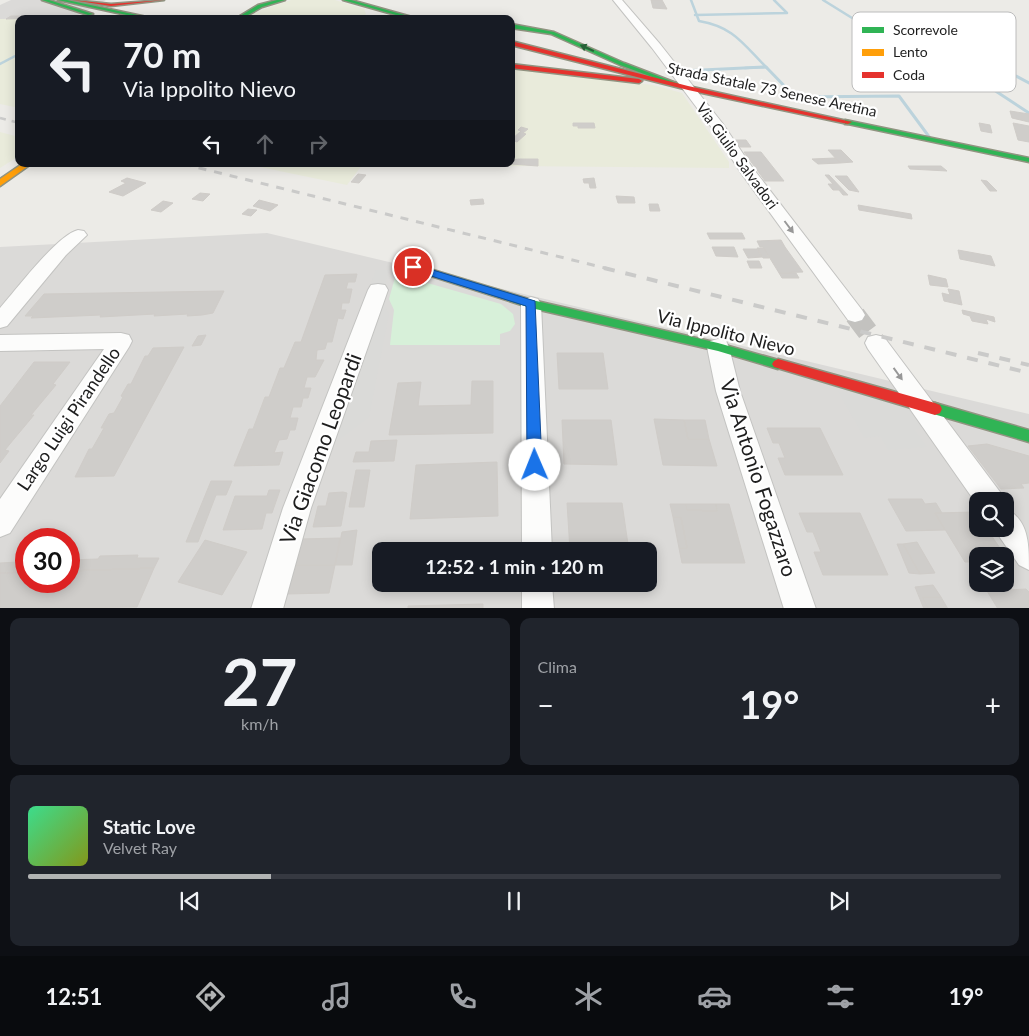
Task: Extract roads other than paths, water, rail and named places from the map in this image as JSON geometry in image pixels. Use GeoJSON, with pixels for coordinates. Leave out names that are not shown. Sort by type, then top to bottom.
{"type":"FeatureCollection","features":[{"type":"Feature","properties":{"kind":"main road"},"geometry":{"type":"LineString","coordinates":[[44,0],[95,15]]}},
{"type":"Feature","properties":{"kind":"main road"},"geometry":{"type":"LineString","coordinates":[[60,0],[134,15]]}},
{"type":"Feature","properties":{"kind":"main road"},"geometry":{"type":"LineString","coordinates":[[74,0],[111,5],[162,0]]}},
{"type":"Feature","properties":{"kind":"main road"},"geometry":{"type":"LineString","coordinates":[[240,15],[257,0]]}},
{"type":"Feature","properties":{"kind":"main road"},"geometry":{"type":"LineString","coordinates":[[243,15],[260,6],[283,0]]}},
{"type":"Feature","properties":{"kind":"main road"},"geometry":{"type":"LineString","coordinates":[[345,0],[403,15]]}},
{"type":"Feature","properties":{"kind":"main road"},"geometry":{"type":"LineString","coordinates":[[345,0],[365,8],[368,12],[367,15]]}},
{"type":"Feature","properties":{"kind":"main road"},"geometry":{"type":"LineString","coordinates":[[352,0],[388,2],[417,15]]}},
{"type":"Feature","properties":{"kind":"main road"},"geometry":{"type":"LineString","coordinates":[[374,7],[388,2]]}},
{"type":"Feature","properties":{"kind":"main road"},"geometry":{"type":"LineString","coordinates":[[515,27],[552,33],[622,64],[680,86]]}},
{"type":"Feature","properties":{"kind":"main road","name":"Strada Statale 73 Senese Aretina"},"geometry":{"type":"LineString","coordinates":[[515,44],[680,86],[1029,160]]}},
{"type":"Feature","properties":{"kind":"main road"},"geometry":{"type":"LineString","coordinates":[[515,66],[680,86]]}},
{"type":"Feature","properties":{"kind":"main road"},"geometry":{"type":"LineString","coordinates":[[0,183],[23,167]]}},
{"type":"Feature","properties":{"kind":"main road","name":"Via Ippolito Nievo"},"geometry":{"type":"LineString","coordinates":[[413,267],[531,304],[718,347],[1029,436]]}},
{"type":"Feature","properties":{"kind":"street","name":"Via Giulio Salvadori"},"geometry":{"type":"LineString","coordinates":[[617,0],[680,86],[718,127],[746,170],[855,315]]}},
{"type":"Feature","properties":{"kind":"street"},"geometry":{"type":"LineString","coordinates":[[0,320],[60,251],[78,235]]}},
{"type":"Feature","properties":{"kind":"street","name":"Via Giacomo Leopardi"},"geometry":{"type":"LineString","coordinates":[[267,608],[297,508],[378,290]]}},
{"type":"Feature","properties":{"kind":"street"},"geometry":{"type":"LineString","coordinates":[[531,304],[537,542]]}},
{"type":"Feature","properties":{"kind":"street","name":"Largo Luigi Pirandello"},"geometry":{"type":"LineString","coordinates":[[0,343],[121,342],[2,516]]}},
{"type":"Feature","properties":{"kind":"street"},"geometry":{"type":"LineString","coordinates":[[876,344],[984,492]]}},
{"type":"Feature","properties":{"kind":"street","name":"Via Antonio Fogazzaro"},"geometry":{"type":"LineString","coordinates":[[718,347],[728,391],[800,608]]}},
{"type":"Feature","properties":{"kind":"street"},"geometry":{"type":"LineString","coordinates":[[1014,534],[1029,555]]}},
{"type":"Feature","properties":{"kind":"street"},"geometry":{"type":"LineString","coordinates":[[537,592],[538,608]]}},
{"type":"Feature","properties":{"kind":"waterway"},"geometry":{"type":"LineString","coordinates":[[691,0],[697,15]]}},
{"type":"Feature","properties":{"kind":"waterway"},"geometry":{"type":"LineString","coordinates":[[697,15],[787,13],[774,0]]}},
{"type":"Feature","properties":{"kind":"waterway"},"geometry":{"type":"LineString","coordinates":[[823,0],[852,18]]}},
{"type":"Feature","properties":{"kind":"waterway"},"geometry":{"type":"LineString","coordinates":[[697,15],[699,21],[730,32],[767,68]]}},
{"type":"Feature","properties":{"kind":"waterway"},"geometry":{"type":"LineString","coordinates":[[0,64],[15,56]]}},
{"type":"Feature","properties":{"kind":"waterway"},"geometry":{"type":"LineString","coordinates":[[682,71],[765,67],[745,68]]}},
{"type":"Feature","properties":{"kind":"waterway"},"geometry":{"type":"LineString","coordinates":[[766,67],[795,97],[899,96],[930,138]]}},
{"type":"Feature","properties":{"kind":"waterway"},"geometry":{"type":"LineString","coordinates":[[1016,76],[1029,83]]}},
{"type":"Feature","properties":{"kind":"waterway"},"geometry":{"type":"LineString","coordinates":[[997,92],[1029,113]]}},
{"type":"Feature","properties":{"kind":"tunnel"},"geometry":{"type":"LineString","coordinates":[[855,315],[876,343]]}},
{"type":"Feature","properties":{"kind":"railway"},"geometry":{"type":"LineString","coordinates":[[0,118],[15,122]]}},
{"type":"Feature","properties":{"kind":"railway"},"geometry":{"type":"LineString","coordinates":[[195,167],[609,269]]}},
{"type":"Feature","properties":{"kind":"railway"},"geometry":{"type":"LineString","coordinates":[[604,268],[1029,373]]}},
{"type":"Feature","properties":{"kind":"railway"},"geometry":{"type":"LineString","coordinates":[[978,353],[1029,365]]}}]}
